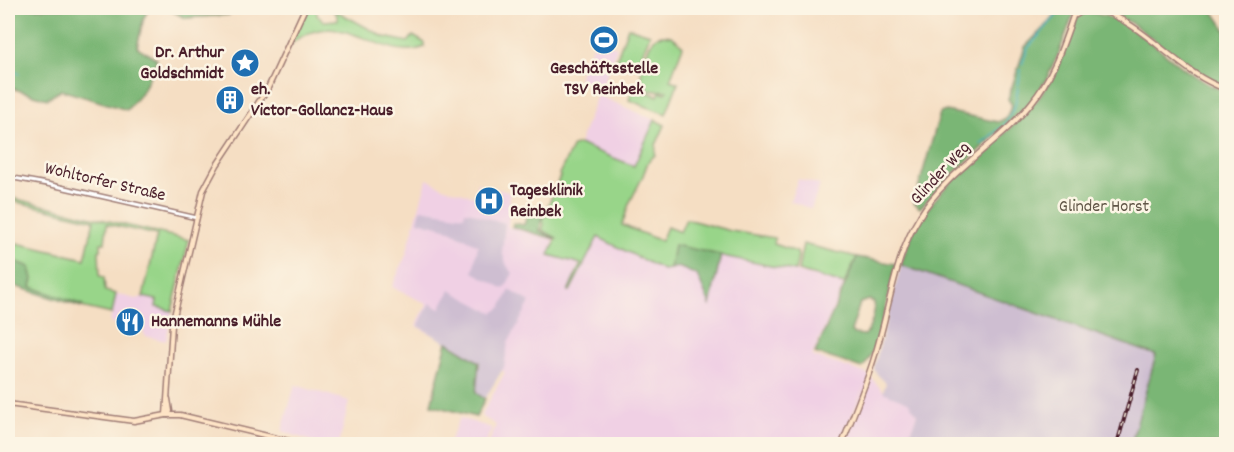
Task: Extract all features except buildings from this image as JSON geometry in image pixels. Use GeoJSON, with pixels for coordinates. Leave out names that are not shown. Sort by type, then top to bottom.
{"type":"FeatureCollection","features":[{"type":"Feature","properties":{"kind":"main road"},"geometry":{"type":"LineString","coordinates":[[167,415],[172,325],[206,183],[268,88],[305,8]]}},
{"type":"Feature","properties":{"kind":"main road"},"geometry":{"type":"LineString","coordinates":[[1076,10],[1087,8],[1123,20]]}},
{"type":"Feature","properties":{"kind":"main road"},"geometry":{"type":"LineString","coordinates":[[1095,8],[1123,20],[1199,75],[1227,89]]}},
{"type":"Feature","properties":{"kind":"main road","name":"Glinder Weg"},"geometry":{"type":"LineString","coordinates":[[842,444],[876,352],[907,238],[921,213],[951,178],[1031,104],[1047,81],[1076,10]]}},
{"type":"Feature","properties":{"kind":"main road"},"geometry":{"type":"LineString","coordinates":[[167,390],[170,412],[167,415]]}},
{"type":"Feature","properties":{"kind":"main road"},"geometry":{"type":"LineString","coordinates":[[8,404],[134,421],[180,415],[269,437],[281,443],[301,444]]}},
{"type":"Feature","properties":{"kind":"main road"},"geometry":{"type":"LineString","coordinates":[[169,407],[180,415]]}},
{"type":"Feature","properties":{"kind":"street","name":"Wohltorfer Straße"},"geometry":{"type":"LineString","coordinates":[[8,177],[58,186],[196,218]]}},
{"type":"Feature","properties":{"kind":"shaded area"},"geometry":{"type":"Polygon","coordinates":[[[595,40],[617,47],[601,89],[578,79],[595,40]]]}},
{"type":"Feature","properties":{"kind":"shaded area"},"geometry":{"type":"Polygon","coordinates":[[[597,95],[655,120],[634,166],[579,144],[597,95]]]}},
{"type":"Feature","properties":{"kind":"shaded area"},"geometry":{"type":"Polygon","coordinates":[[[427,179],[445,188],[474,196],[477,183],[509,192],[508,227],[554,240],[549,255],[580,263],[568,291],[571,291],[598,236],[663,270],[678,267],[697,275],[710,304],[721,255],[844,284],[812,356],[868,374],[883,391],[909,402],[917,414],[912,430],[904,433],[900,444],[845,444],[865,383],[841,444],[488,444],[496,425],[481,416],[505,372],[479,362],[416,326],[427,304],[392,287],[406,255],[427,179]]]}},
{"type":"Feature","properties":{"kind":"shaded area"},"geometry":{"type":"Polygon","coordinates":[[[798,179],[820,185],[811,209],[790,201],[798,179]]]}},
{"type":"Feature","properties":{"kind":"shaded area"},"geometry":{"type":"Polygon","coordinates":[[[421,209],[464,216],[465,211],[472,212],[505,223],[502,252],[507,266],[513,273],[504,289],[473,272],[478,245],[445,228],[418,221],[421,209]]]}},
{"type":"Feature","properties":{"kind":"shaded area"},"geometry":{"type":"Polygon","coordinates":[[[901,265],[1156,355],[1131,444],[900,444],[904,433],[912,430],[917,414],[908,402],[883,392],[886,383],[874,368],[901,265]]]}},
{"type":"Feature","properties":{"kind":"shaded area"},"geometry":{"type":"Polygon","coordinates":[[[450,290],[493,313],[501,308],[510,290],[530,302],[508,343],[504,367],[486,397],[476,393],[480,362],[418,326],[430,303],[440,309],[450,290]]]}},
{"type":"Feature","properties":{"kind":"shaded area"},"geometry":{"type":"Polygon","coordinates":[[[116,294],[136,299],[143,297],[157,300],[156,307],[172,311],[166,341],[145,336],[143,330],[110,323],[116,294]]]}},
{"type":"Feature","properties":{"kind":"shaded area"},"geometry":{"type":"Polygon","coordinates":[[[295,385],[349,401],[339,444],[319,444],[282,431],[295,385]]]}},
{"type":"Feature","properties":{"kind":"shaded area"},"geometry":{"type":"Polygon","coordinates":[[[460,418],[492,428],[485,444],[448,444],[460,418]]]}},
{"type":"Feature","properties":{"kind":"green space"},"geometry":{"type":"Polygon","coordinates":[[[8,8],[150,8],[144,17],[137,47],[157,59],[144,89],[127,110],[61,90],[47,99],[8,87],[8,81],[12,77],[8,75],[8,8]]]}},
{"type":"Feature","properties":{"kind":"green space"},"geometry":{"type":"Polygon","coordinates":[[[166,8],[233,8],[229,15],[185,18],[166,8]]]}},
{"type":"Feature","properties":{"kind":"green space"},"geometry":{"type":"Polygon","coordinates":[[[308,8],[316,8],[317,15],[324,21],[338,20],[336,13],[329,8],[331,8],[384,37],[408,42],[413,36],[425,43],[425,47],[408,50],[392,48],[343,31],[326,29],[309,33],[290,45],[308,8]]]}},
{"type":"Feature","properties":{"kind":"green space"},"geometry":{"type":"Polygon","coordinates":[[[1060,8],[1070,8],[1073,15],[1046,80],[1030,103],[920,208],[914,203],[940,113],[946,111],[998,122],[1006,118],[1012,105],[1008,99],[1025,47],[1058,13],[1060,8]]]}},
{"type":"Feature","properties":{"kind":"green space"},"geometry":{"type":"Polygon","coordinates":[[[1100,8],[1211,8],[1226,30],[1226,87],[1193,70],[1133,24],[1100,8]]]}},
{"type":"Feature","properties":{"kind":"green space","name":"Glinder Horst"},"geometry":{"type":"Polygon","coordinates":[[[1083,12],[1104,16],[1123,24],[1141,34],[1190,73],[1226,91],[1226,444],[1131,444],[1156,355],[901,265],[910,239],[934,200],[1017,122],[1041,95],[1059,63],[1077,16],[1083,12]]]}},
{"type":"Feature","properties":{"kind":"green space"},"geometry":{"type":"Polygon","coordinates":[[[628,27],[650,34],[637,68],[616,60],[628,27]]]}},
{"type":"Feature","properties":{"kind":"green space"},"geometry":{"type":"Polygon","coordinates":[[[672,36],[683,46],[670,80],[678,83],[666,114],[629,100],[633,87],[658,96],[660,92],[666,93],[667,91],[647,89],[641,77],[643,62],[652,42],[656,37],[672,36]]]}},
{"type":"Feature","properties":{"kind":"green space"},"geometry":{"type":"Polygon","coordinates":[[[655,120],[665,125],[656,145],[655,155],[648,162],[622,225],[661,241],[667,227],[680,232],[686,219],[731,231],[775,238],[774,244],[797,252],[795,271],[674,246],[670,269],[663,270],[598,237],[568,291],[581,264],[549,255],[557,238],[542,230],[544,224],[542,221],[559,174],[573,146],[579,144],[634,166],[655,120]]]}},
{"type":"Feature","properties":{"kind":"green space"},"geometry":{"type":"Polygon","coordinates":[[[8,197],[189,240],[172,311],[156,307],[157,300],[143,297],[157,235],[107,224],[105,243],[101,243],[99,251],[100,276],[104,277],[105,291],[116,294],[112,314],[81,307],[82,305],[30,287],[16,262],[8,258],[8,241],[85,259],[94,220],[8,200],[8,197]]]}},
{"type":"Feature","properties":{"kind":"green space"},"geometry":{"type":"Polygon","coordinates":[[[534,205],[542,215],[540,231],[555,239],[512,227],[513,223],[524,225],[529,206],[534,205]]]}},
{"type":"Feature","properties":{"kind":"green space"},"geometry":{"type":"Polygon","coordinates":[[[803,244],[857,257],[844,284],[798,271],[803,244]]]}},
{"type":"Feature","properties":{"kind":"green space"},"geometry":{"type":"Polygon","coordinates":[[[674,245],[721,255],[710,305],[697,275],[678,267],[670,269],[674,245]]]}},
{"type":"Feature","properties":{"kind":"green space"},"geometry":{"type":"Polygon","coordinates":[[[857,257],[896,264],[878,335],[868,360],[862,368],[815,353],[857,257]],[[869,300],[860,303],[851,331],[854,334],[865,335],[867,332],[874,315],[874,302],[869,300]]]}},
{"type":"Feature","properties":{"kind":"green space"},"geometry":{"type":"Polygon","coordinates":[[[8,258],[30,267],[33,279],[31,287],[83,305],[81,307],[8,284],[8,258]]]}},
{"type":"Feature","properties":{"kind":"green space"},"geometry":{"type":"Polygon","coordinates":[[[447,342],[479,362],[476,393],[485,399],[476,417],[431,405],[447,342]]]}},
{"type":"Feature","properties":{"kind":"waterway"},"geometry":{"type":"LineString","coordinates":[[1022,64],[1028,48],[1063,8]]}},
{"type":"Feature","properties":{"kind":"waterway"},"geometry":{"type":"LineString","coordinates":[[10,68],[19,74]]}},
{"type":"Feature","properties":{"kind":"waterway"},"geometry":{"type":"LineString","coordinates":[[981,144],[1005,124],[1015,106],[1021,69]]}},
{"type":"Feature","properties":{"kind":"railway"},"geometry":{"type":"LineString","coordinates":[[1117,444],[1138,370]]}},
{"type":"Feature","properties":{"kind":"place","name":"Geschäftsstelle TSV Reinbek"},"geometry":{"type":"Point","coordinates":[604,40]}},
{"type":"Feature","properties":{"kind":"place","name":"Dr. Arthur Goldschmidt"},"geometry":{"type":"Point","coordinates":[245,63]}},
{"type":"Feature","properties":{"kind":"place","name":"eh. Victor-Gollancz-Haus"},"geometry":{"type":"Point","coordinates":[230,100]}},
{"type":"Feature","properties":{"kind":"place","name":"Tagesklinik Reinbek"},"geometry":{"type":"Point","coordinates":[489,201]}},
{"type":"Feature","properties":{"kind":"place","name":"Hannemanns Mühle"},"geometry":{"type":"Point","coordinates":[130,322]}}]}
